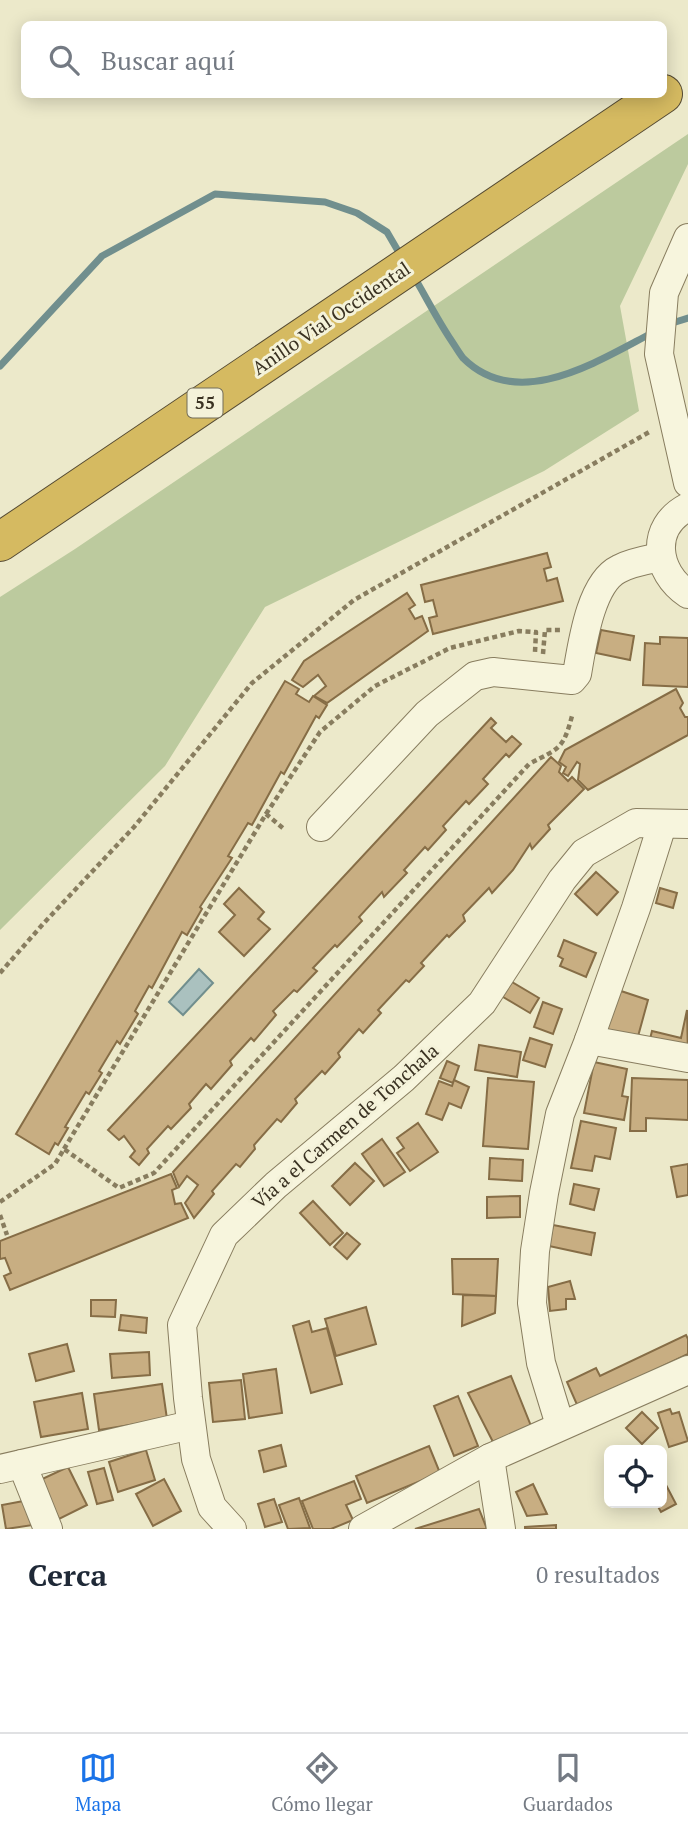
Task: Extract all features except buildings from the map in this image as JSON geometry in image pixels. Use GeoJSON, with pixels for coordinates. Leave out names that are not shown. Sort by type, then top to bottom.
{"type":"FeatureCollection","features":[{"type":"Feature","properties":{"kind":"highway","name":"Anillo Vial Occidental"},"geometry":{"type":"LineString","coordinates":[[667,91],[688,77]]}},
{"type":"Feature","properties":{"kind":"highway","name":"Anillo Vial Occidental"},"geometry":{"type":"LineString","coordinates":[[0,542],[657,98]]}},
{"type":"Feature","properties":{"kind":"street"},"geometry":{"type":"LineString","coordinates":[[688,238],[664,293],[659,354],[681,414],[688,483]]}},
{"type":"Feature","properties":{"kind":"street"},"geometry":{"type":"LineString","coordinates":[[688,507],[671,519],[661,544],[661,557],[666,573],[676,586],[688,594]]}},
{"type":"Feature","properties":{"kind":"street"},"geometry":{"type":"LineString","coordinates":[[321,827],[427,714],[475,676],[493,672],[572,680],[577,674],[588,619],[601,587],[615,570],[661,557]]}},
{"type":"Feature","properties":{"kind":"street","name":"Vía a el Carmen de Tonchala"},"geometry":{"type":"LineString","coordinates":[[232,1529],[212,1507],[196,1459],[182,1325],[224,1235],[276,1185],[404,1078],[482,1003],[562,880],[584,853],[636,823],[675,825]]}},
{"type":"Feature","properties":{"kind":"street"},"geometry":{"type":"LineString","coordinates":[[560,1425],[541,1363],[532,1303],[534,1251],[560,1114],[636,908],[675,825]]}},
{"type":"Feature","properties":{"kind":"street"},"geometry":{"type":"LineString","coordinates":[[589,1040],[688,1058]]}},
{"type":"Feature","properties":{"kind":"street"},"geometry":{"type":"LineString","coordinates":[[363,1529],[490,1458],[688,1370]]}},
{"type":"Feature","properties":{"kind":"street"},"geometry":{"type":"LineString","coordinates":[[48,1529],[11,1466],[191,1425]]}},
{"type":"Feature","properties":{"kind":"street"},"geometry":{"type":"LineString","coordinates":[[490,1458],[502,1529]]}},
{"type":"Feature","properties":{"kind":"path"},"geometry":{"type":"LineString","coordinates":[[0,973],[134,827],[251,683],[354,600],[681,414]]}},
{"type":"Feature","properties":{"kind":"path"},"geometry":{"type":"LineString","coordinates":[[64,1149],[119,1188],[154,1173],[529,764],[558,748],[565,741],[572,716]]}},
{"type":"Feature","properties":{"kind":"path"},"geometry":{"type":"LineString","coordinates":[[0,1202],[55,1164],[265,814],[284,829]]}},
{"type":"Feature","properties":{"kind":"path"},"geometry":{"type":"LineString","coordinates":[[0,1215],[7,1235]]}},
{"type":"Feature","properties":{"kind":"green space"},"geometry":{"type":"Polygon","coordinates":[[[688,134],[688,164],[620,306],[639,411],[544,471],[265,607],[165,766],[0,930],[0,597],[688,134]]]}},
{"type":"Feature","properties":{"kind":"water"},"geometry":{"type":"Polygon","coordinates":[[[199,969],[213,983],[183,1015],[169,1002],[199,969]]]}},
{"type":"Feature","properties":{"kind":"waterway"},"geometry":{"type":"LineString","coordinates":[[0,366],[102,256],[215,194],[325,202],[357,213],[387,232],[401,256]]}},
{"type":"Feature","properties":{"kind":"waterway"},"geometry":{"type":"LineString","coordinates":[[413,275],[463,358],[485,374],[508,381],[533,382],[558,377],[583,368],[652,333]]}},
{"type":"Feature","properties":{"kind":"waterway"},"geometry":{"type":"LineString","coordinates":[[669,324],[688,318]]}}]}
